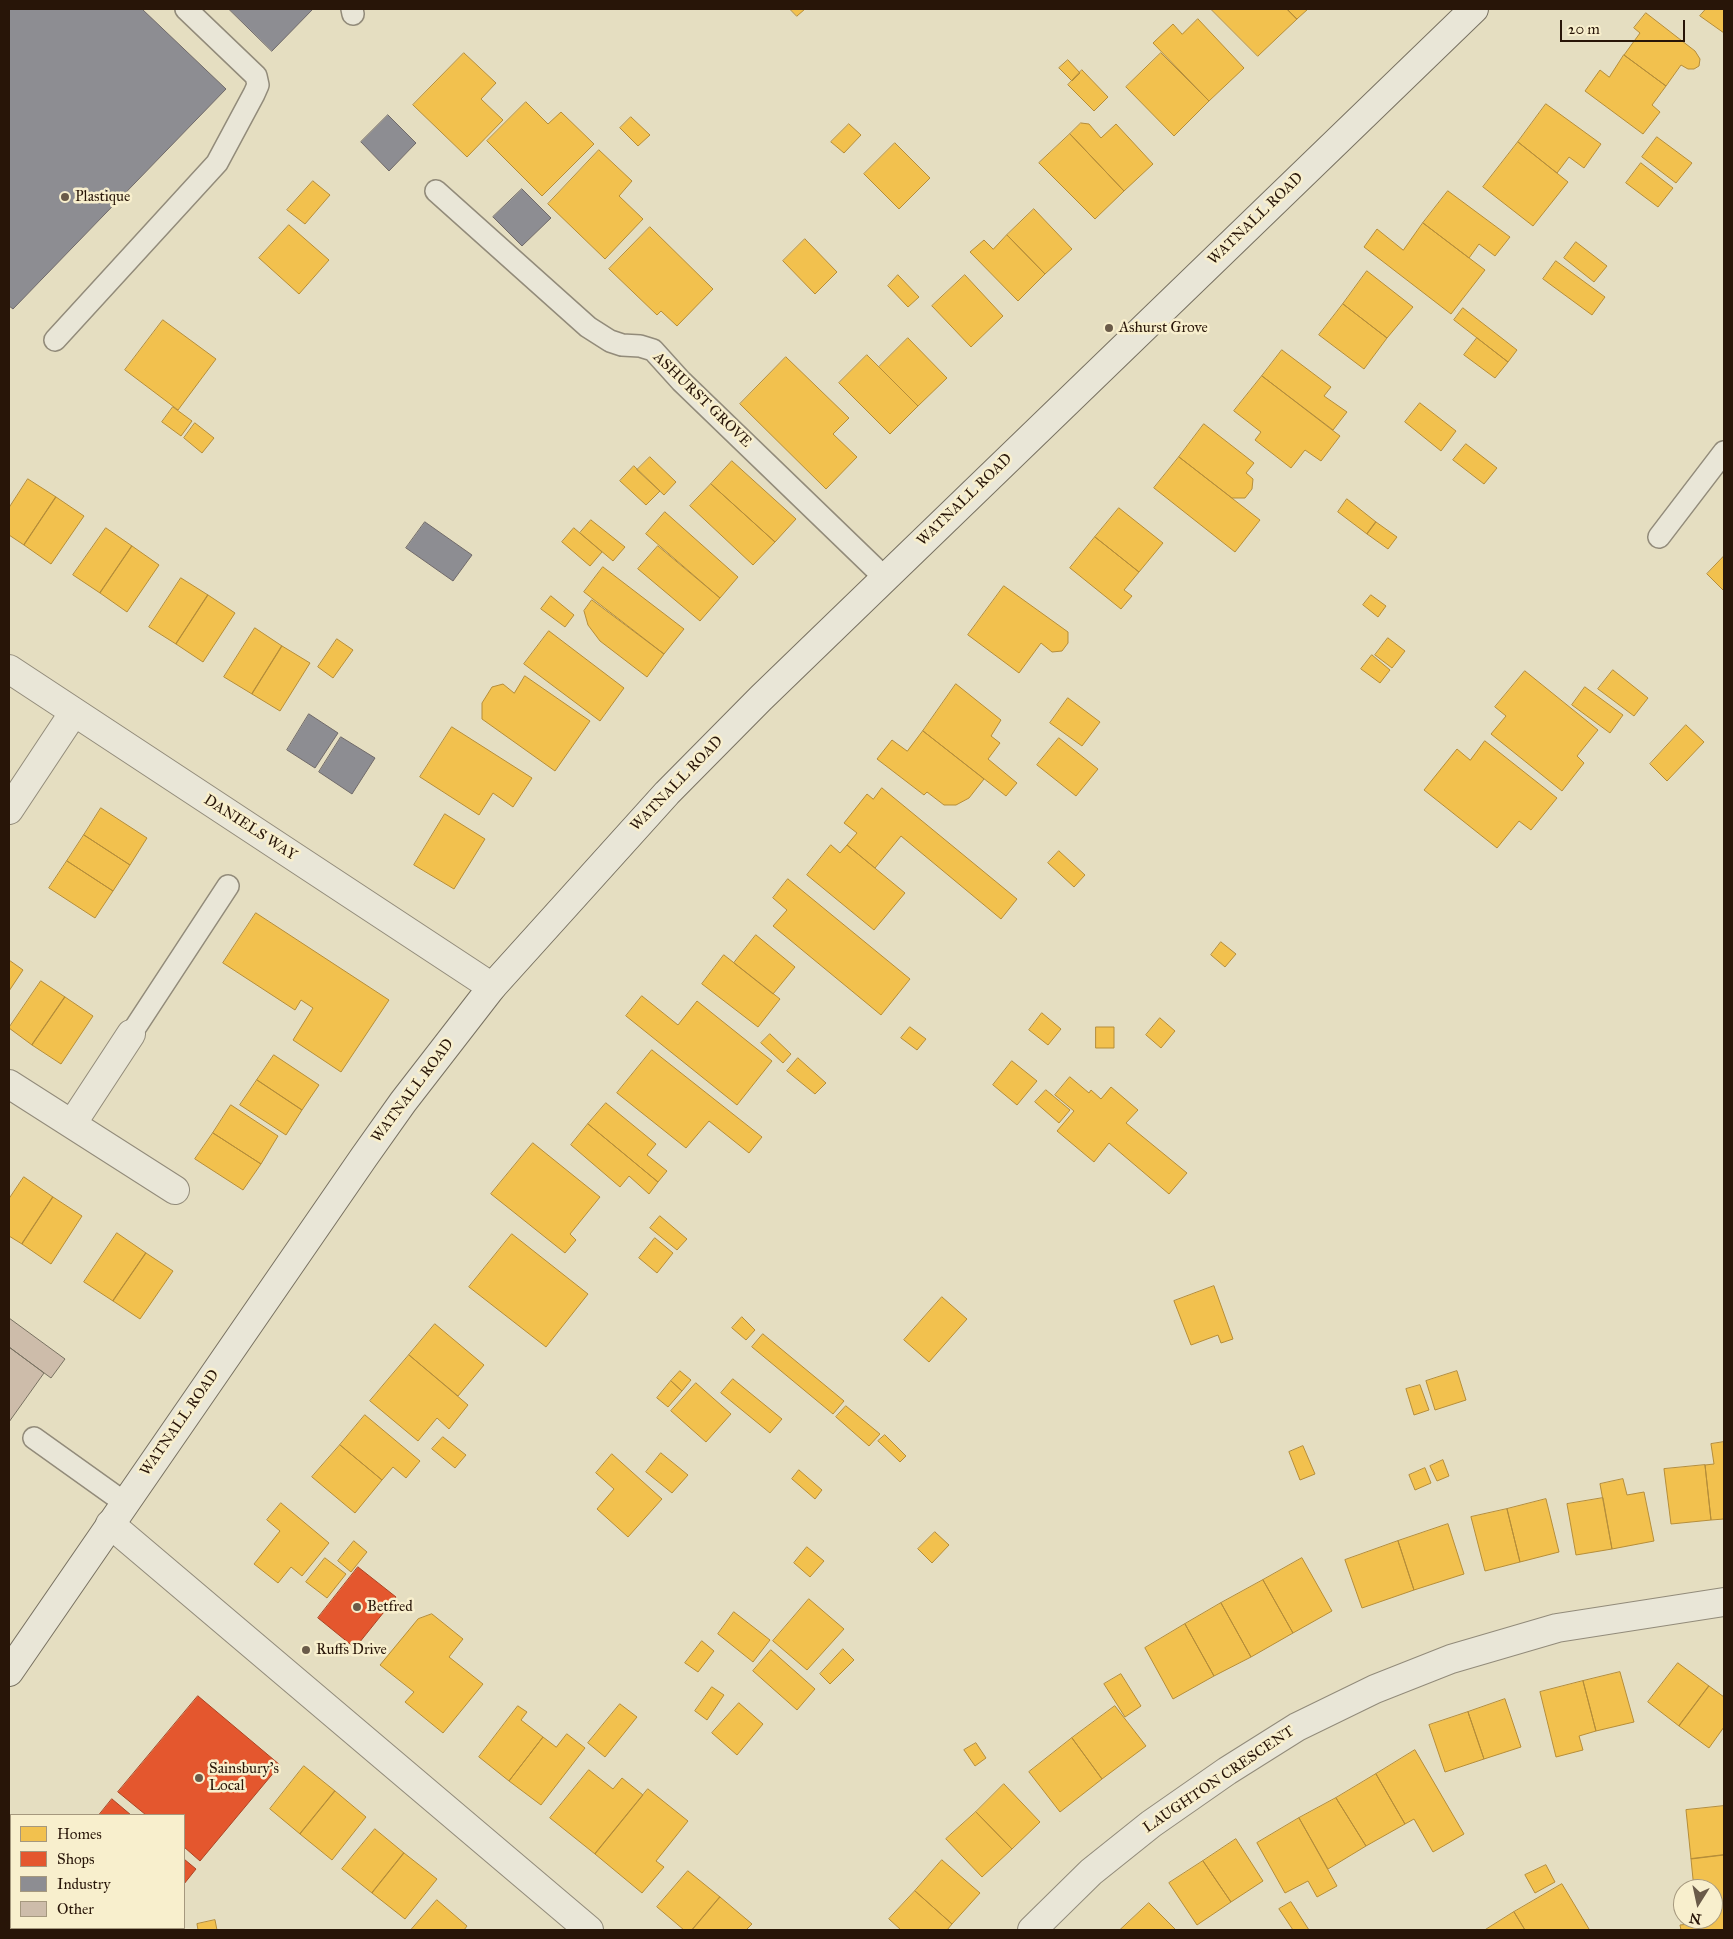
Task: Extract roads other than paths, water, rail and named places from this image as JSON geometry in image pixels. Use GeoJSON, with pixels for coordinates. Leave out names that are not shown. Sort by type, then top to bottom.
{"type":"FeatureCollection","features":[{"type":"Feature","properties":{"kind":"street","name":"WATNALL ROAD"},"geometry":{"type":"LineString","coordinates":[[9,1672],[403,1102],[492,987],[667,793],[761,698],[884,577],[1474,9]]}},
{"type":"Feature","properties":{"kind":"street","name":"DANIELS WAY"},"geometry":{"type":"LineString","coordinates":[[9,668],[492,987]]}},
{"type":"Feature","properties":{"kind":"street"},"geometry":{"type":"LineString","coordinates":[[9,810],[74,712]]}},
{"type":"Feature","properties":{"kind":"street"},"geometry":{"type":"LineString","coordinates":[[72,1124],[131,1034]]}},
{"type":"Feature","properties":{"kind":"street"},"geometry":{"type":"LineString","coordinates":[[9,1084],[175,1190]]}},
{"type":"Feature","properties":{"kind":"street"},"geometry":{"type":"LineString","coordinates":[[118,1514],[589,1930]]}},
{"type":"Feature","properties":{"kind":"street","name":"LAUGHTON CRESCENT"},"geometry":{"type":"LineString","coordinates":[[1032,1930],[1091,1872],[1166,1814],[1226,1771],[1297,1727],[1375,1689],[1451,1660],[1558,1628],[1724,1602]]}},
{"type":"Feature","properties":{"kind":"lane"},"geometry":{"type":"LineString","coordinates":[[55,340],[217,163],[258,85],[256,76],[186,9]]}},
{"type":"Feature","properties":{"kind":"lane","name":"ASHURST GROVE"},"geometry":{"type":"LineString","coordinates":[[436,191],[588,327],[610,341],[652,350],[681,382],[884,577]]}},
{"type":"Feature","properties":{"kind":"lane"},"geometry":{"type":"LineString","coordinates":[[1659,537],[1724,452]]}},
{"type":"Feature","properties":{"kind":"lane"},"geometry":{"type":"LineString","coordinates":[[131,1034],[228,886]]}},
{"type":"Feature","properties":{"kind":"lane"},"geometry":{"type":"LineString","coordinates":[[34,1438],[118,1514]]}},
{"type":"Feature","properties":{"kind":"place","name":"Plastique"},"geometry":{"type":"Point","coordinates":[65,197]}},
{"type":"Feature","properties":{"kind":"place","name":"Ashurst Grove"},"geometry":{"type":"Point","coordinates":[1109,328]}},
{"type":"Feature","properties":{"kind":"place","name":"Betfred"},"geometry":{"type":"Point","coordinates":[357,1607]}},
{"type":"Feature","properties":{"kind":"place","name":"Ruffs Drive"},"geometry":{"type":"Point","coordinates":[306,1650]}},
{"type":"Feature","properties":{"kind":"place","name":"Sainsbury's Local"},"geometry":{"type":"Point","coordinates":[199,1778]}}]}
